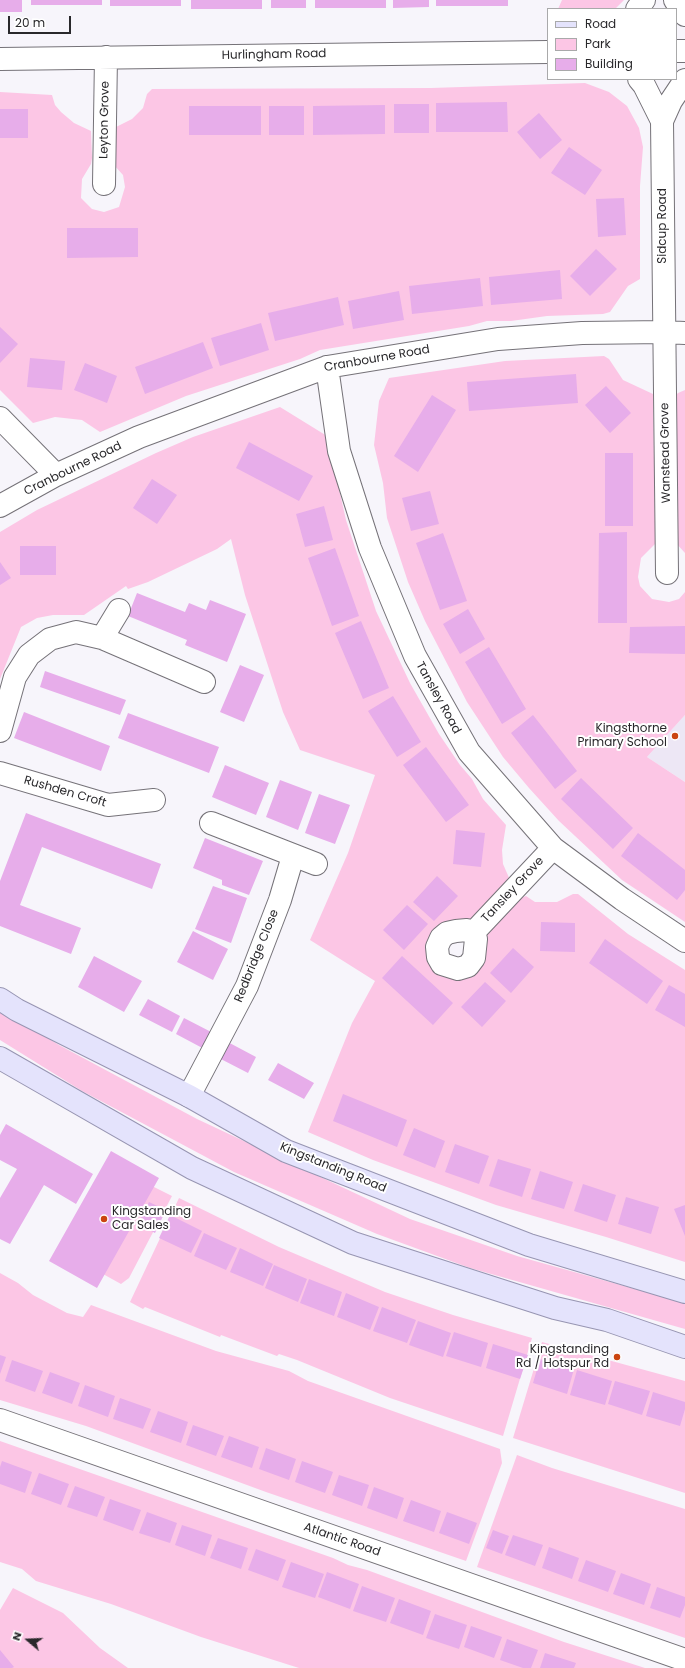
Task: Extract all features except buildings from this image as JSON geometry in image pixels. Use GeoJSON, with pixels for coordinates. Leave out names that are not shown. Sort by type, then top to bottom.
{"type":"FeatureCollection","features":[{"type":"Feature","properties":{"kind":"main road","name":"Kingstanding Road"},"geometry":{"type":"LineString","coordinates":[[0,999],[24,1013],[189,1096],[286,1151],[529,1245],[685,1292]]}},
{"type":"Feature","properties":{"kind":"main road"},"geometry":{"type":"LineString","coordinates":[[0,1058],[192,1168],[353,1243],[555,1308],[607,1320],[685,1347]]}},
{"type":"Feature","properties":{"kind":"street"},"geometry":{"type":"LineString","coordinates":[[638,8],[644,0]]}},
{"type":"Feature","properties":{"kind":"street"},"geometry":{"type":"LineString","coordinates":[[675,0],[685,15]]}},
{"type":"Feature","properties":{"kind":"street","name":"Hurlingham Road"},"geometry":{"type":"LineString","coordinates":[[0,59],[547,52]]}},
{"type":"Feature","properties":{"kind":"street","name":"Leyton Grove"},"geometry":{"type":"LineString","coordinates":[[104,184],[106,57]]}},
{"type":"Feature","properties":{"kind":"street","name":"Sidcup Road"},"geometry":{"type":"LineString","coordinates":[[639,80],[644,85],[662,121],[675,333]]}},
{"type":"Feature","properties":{"kind":"street","name":"Sidcup Road"},"geometry":{"type":"LineString","coordinates":[[662,121],[671,101],[685,80]]}},
{"type":"Feature","properties":{"kind":"street","name":"Cranbourne Road"},"geometry":{"type":"LineString","coordinates":[[0,506],[56,475],[139,437],[327,367],[498,339],[582,333],[675,333]]}},
{"type":"Feature","properties":{"kind":"street","name":"Wanstead Grove"},"geometry":{"type":"LineString","coordinates":[[667,574],[675,333]]}},
{"type":"Feature","properties":{"kind":"street","name":"Tansley Road"},"geometry":{"type":"LineString","coordinates":[[327,367],[342,458],[370,548],[415,656],[469,752],[553,848],[622,899],[685,941]]}},
{"type":"Feature","properties":{"kind":"street"},"geometry":{"type":"LineString","coordinates":[[0,418],[56,475]]}},
{"type":"Feature","properties":{"kind":"street"},"geometry":{"type":"LineString","coordinates":[[102,638],[119,610]]}},
{"type":"Feature","properties":{"kind":"street"},"geometry":{"type":"LineString","coordinates":[[0,731],[15,677],[29,654],[50,639],[76,632],[102,638],[204,682]]}},
{"type":"Feature","properties":{"kind":"street","name":"Rushden Croft"},"geometry":{"type":"LineString","coordinates":[[0,772],[108,806],[154,800]]}},
{"type":"Feature","properties":{"kind":"street"},"geometry":{"type":"LineString","coordinates":[[211,823],[316,864]]}},
{"type":"Feature","properties":{"kind":"street","name":"Tansley Grove"},"geometry":{"type":"LineString","coordinates":[[474,932],[553,848]]}},
{"type":"Feature","properties":{"kind":"street","name":"Redbridge Close"},"geometry":{"type":"LineString","coordinates":[[189,1096],[247,986],[280,900],[293,856]]}},
{"type":"Feature","properties":{"kind":"street","name":"Atlantic Road"},"geometry":{"type":"LineString","coordinates":[[0,1420],[685,1660]]}},
{"type":"Feature","properties":{"kind":"shaded area","name":"Kingsthorne Primary School"},"geometry":{"type":"Polygon","coordinates":[[[685,715],[685,782],[647,757],[685,715]]]}},
{"type":"Feature","properties":{"kind":"green space"},"geometry":{"type":"Polygon","coordinates":[[[562,0],[624,0],[616,8],[558,8],[562,0]]]}},
{"type":"Feature","properties":{"kind":"green space"},"geometry":{"type":"Polygon","coordinates":[[[585,83],[609,92],[627,106],[639,128],[643,147],[640,186],[640,279],[628,286],[610,312],[603,314],[547,316],[511,321],[487,321],[469,326],[320,350],[300,359],[186,396],[100,432],[82,420],[55,417],[33,423],[0,390],[0,92],[52,95],[55,105],[61,112],[74,123],[91,131],[92,158],[91,164],[82,179],[81,198],[92,209],[104,212],[119,207],[125,187],[123,175],[113,164],[112,129],[132,119],[143,108],[147,94],[152,89],[431,88],[585,83]]]}},
{"type":"Feature","properties":{"kind":"green space"},"geometry":{"type":"Polygon","coordinates":[[[604,356],[609,359],[623,380],[653,394],[655,525],[658,541],[641,558],[638,577],[640,586],[652,599],[669,602],[679,599],[685,592],[685,715],[647,757],[685,782],[685,922],[622,880],[559,821],[503,757],[467,702],[425,621],[408,582],[387,518],[383,483],[374,445],[379,401],[389,378],[505,361],[604,356]]]}},
{"type":"Feature","properties":{"kind":"green space"},"geometry":{"type":"Polygon","coordinates":[[[685,390],[685,553],[675,542],[673,398],[678,393],[685,390]]]}},
{"type":"Feature","properties":{"kind":"green space"},"geometry":{"type":"Polygon","coordinates":[[[280,407],[327,436],[346,520],[376,611],[410,683],[439,734],[460,765],[472,779],[483,799],[506,825],[502,850],[503,864],[510,880],[467,925],[438,929],[450,975],[480,938],[521,898],[526,896],[535,902],[557,902],[573,894],[578,894],[628,934],[685,970],[685,1262],[496,1205],[373,1160],[308,1132],[352,1023],[375,981],[310,940],[348,853],[375,775],[300,750],[283,712],[245,595],[231,539],[217,549],[148,582],[128,589],[126,586],[84,615],[53,615],[37,618],[21,627],[0,679],[0,532],[37,510],[156,453],[193,437],[280,407]]]}},
{"type":"Feature","properties":{"kind":"green space"},"geometry":{"type":"Polygon","coordinates":[[[0,1009],[59,1045],[197,1119],[410,1219],[517,1256],[685,1303],[685,1329],[470,1268],[377,1234],[234,1172],[82,1091],[0,1040],[0,1009]]]}},
{"type":"Feature","properties":{"kind":"green space"},"geometry":{"type":"Polygon","coordinates":[[[152,1186],[172,1196],[129,1278],[121,1284],[103,1274],[152,1186]]]}},
{"type":"Feature","properties":{"kind":"green space"},"geometry":{"type":"Polygon","coordinates":[[[179,1198],[279,1247],[385,1292],[453,1315],[532,1338],[503,1436],[390,1398],[297,1360],[279,1354],[277,1356],[221,1335],[220,1337],[145,1307],[143,1309],[130,1302],[179,1198]]]}},
{"type":"Feature","properties":{"kind":"green space"},"geometry":{"type":"Polygon","coordinates":[[[0,1273],[18,1283],[33,1295],[67,1313],[83,1317],[91,1305],[216,1351],[289,1371],[308,1381],[500,1449],[502,1463],[466,1561],[266,1492],[86,1426],[0,1400],[0,1273]]]}},
{"type":"Feature","properties":{"kind":"green space"},"geometry":{"type":"Polygon","coordinates":[[[542,1342],[685,1381],[685,1493],[513,1438],[542,1342]]]}},
{"type":"Feature","properties":{"kind":"green space"},"geometry":{"type":"Polygon","coordinates":[[[0,1441],[333,1558],[348,1565],[367,1570],[564,1642],[645,1668],[299,1668],[201,1637],[111,1604],[36,1581],[22,1569],[0,1562],[0,1441]]]}},
{"type":"Feature","properties":{"kind":"green space"},"geometry":{"type":"Polygon","coordinates":[[[517,1455],[552,1468],[685,1509],[685,1638],[477,1567],[517,1455]]]}},
{"type":"Feature","properties":{"kind":"green space"},"geometry":{"type":"Polygon","coordinates":[[[13,1588],[63,1613],[100,1648],[128,1668],[0,1668],[0,1610],[13,1588]]]}},
{"type":"Feature","properties":{"kind":"place","name":"Kingsthorne Primary School"},"geometry":{"type":"Point","coordinates":[675,736]}},
{"type":"Feature","properties":{"kind":"place","name":"Kingstanding Car Sales"},"geometry":{"type":"Point","coordinates":[104,1219]}},
{"type":"Feature","properties":{"kind":"place","name":"Kingstanding Rd / Hotspur Rd"},"geometry":{"type":"Point","coordinates":[617,1357]}}]}
